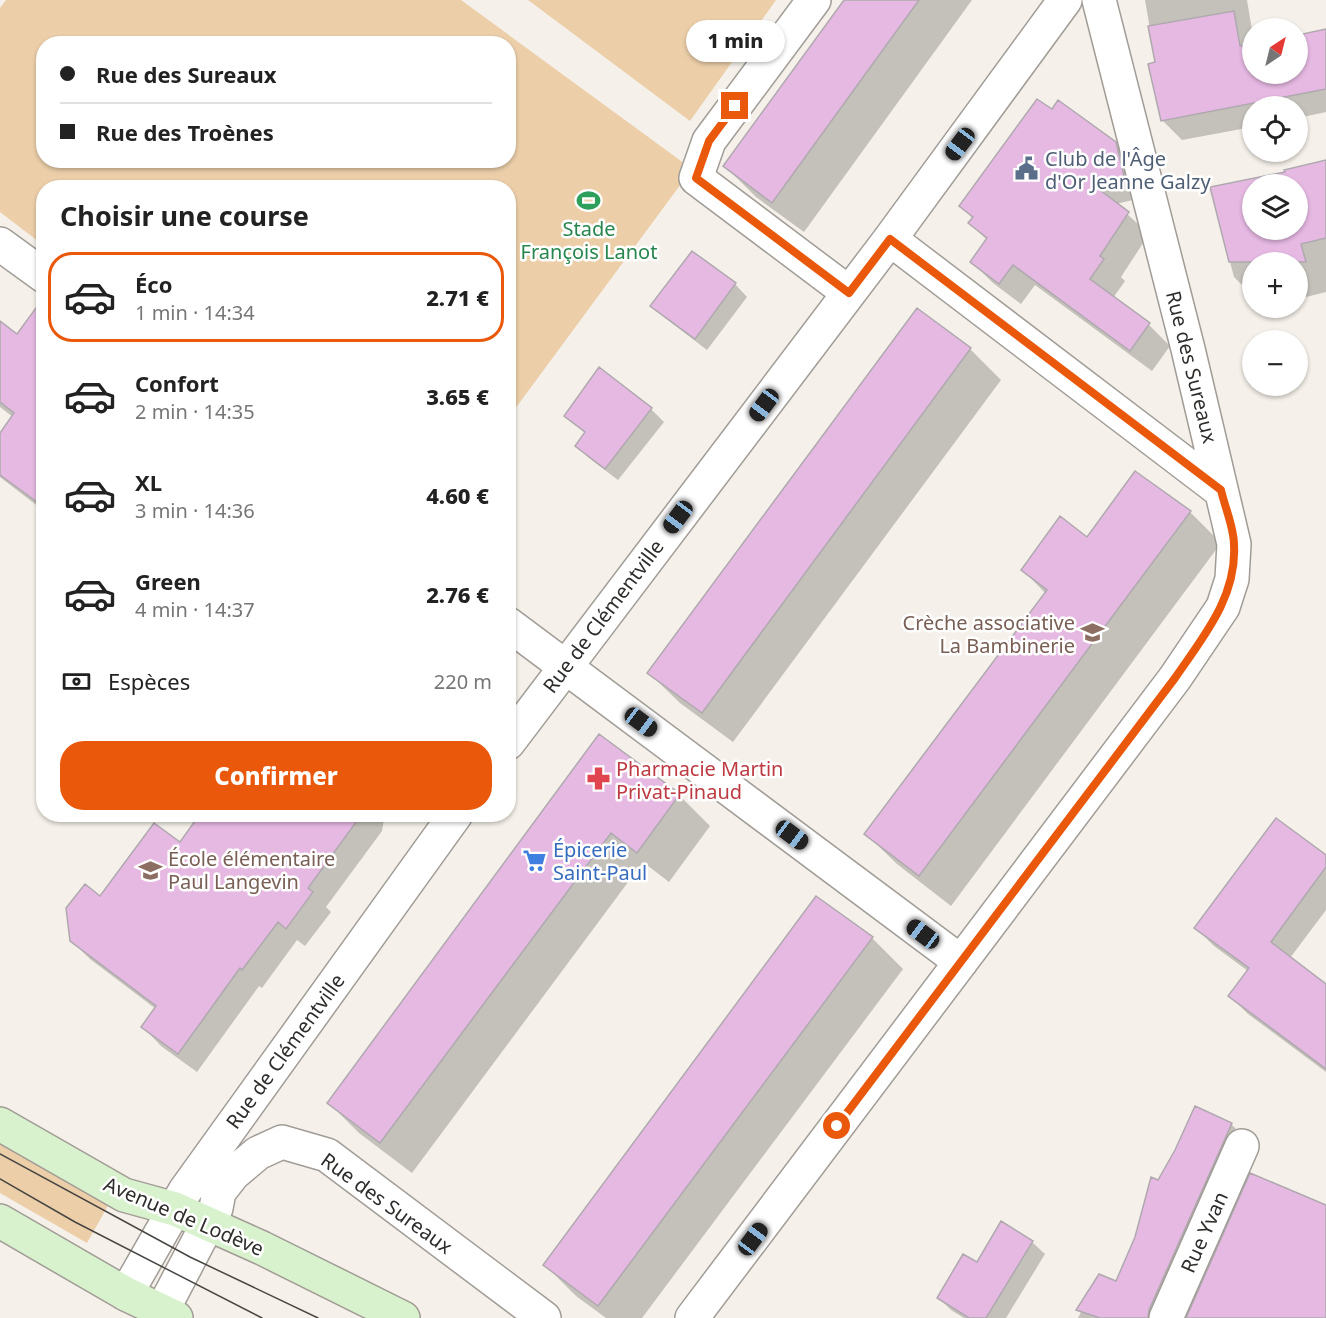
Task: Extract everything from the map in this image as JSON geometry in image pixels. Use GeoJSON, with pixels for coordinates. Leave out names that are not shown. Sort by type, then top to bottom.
{"type":"FeatureCollection","features":[{"type":"Feature","properties":{"kind":"street"},"geometry":{"type":"LineString","coordinates":[[814,0],[709,141],[696,178],[849,293]]}},
{"type":"Feature","properties":{"kind":"street","name":"Rue de Clémentville"},"geometry":{"type":"LineString","coordinates":[[516,732],[890,239],[1065,0]]}},
{"type":"Feature","properties":{"kind":"street","name":"Rue des Sureaux"},"geometry":{"type":"LineString","coordinates":[[692,1318],[1175,678],[1222,607],[1232,579],[1234,544],[1188,349],[1099,0]]}},
{"type":"Feature","properties":{"kind":"street"},"geometry":{"type":"LineString","coordinates":[[890,239],[1221,490]]}},
{"type":"Feature","properties":{"kind":"street"},"geometry":{"type":"LineString","coordinates":[[0,244],[36,270]]}},
{"type":"Feature","properties":{"kind":"street"},"geometry":{"type":"LineString","coordinates":[[516,630],[564,667],[604,693],[961,962]]}},
{"type":"Feature","properties":{"kind":"street","name":"Rue de Clémentville"},"geometry":{"type":"LineString","coordinates":[[126,1294],[201,1168],[450,822]]}},
{"type":"Feature","properties":{"kind":"street","name":"Avenue de Lodève"},"geometry":{"type":"LineString","coordinates":[[0,1124],[124,1195],[175,1209],[262,1248],[403,1318]]}},
{"type":"Feature","properties":{"kind":"street","name":"Rue des Sureaux"},"geometry":{"type":"LineString","coordinates":[[169,1315],[207,1224],[216,1208],[219,1192],[233,1174],[258,1153],[282,1142],[327,1155],[544,1318]]}},
{"type":"Feature","properties":{"kind":"street","name":"Rue Yvan"},"geometry":{"type":"LineString","coordinates":[[1166,1318],[1242,1146]]}},
{"type":"Feature","properties":{"kind":"street"},"geometry":{"type":"LineString","coordinates":[[0,1221],[126,1294],[169,1315]]}},
{"type":"Feature","properties":{"kind":"shaded area","name":"Stade François Lanot"},"geometry":{"type":"Polygon","coordinates":[[[6,0],[461,0],[510,36],[36,36],[36,168],[516,168],[516,40],[692,169],[516,408],[516,180],[36,180],[36,240],[0,212],[0,8],[6,0]]]}},
{"type":"Feature","properties":{"kind":"shaded area"},"geometry":{"type":"Polygon","coordinates":[[[528,0],[776,0],[690,121],[528,0]]]}},
{"type":"Feature","properties":{"kind":"shaded area"},"geometry":{"type":"Polygon","coordinates":[[[0,1139],[110,1202],[87,1243],[0,1193],[0,1139]]]}},
{"type":"Feature","properties":{"kind":"building"},"geometry":{"type":"Polygon","coordinates":[[[844,0],[919,0],[772,203],[723,166],[844,0]]]}},
{"type":"Feature","properties":{"kind":"building"},"geometry":{"type":"Polygon","coordinates":[[[1234,11],[1240,46],[1242,46],[1242,84],[1308,84],[1308,33],[1326,29],[1326,89],[1290,96],[1242,96],[1242,105],[1161,121],[1148,64],[1155,62],[1148,26],[1234,11]]]}},
{"type":"Feature","properties":{"kind":"building"},"geometry":{"type":"Polygon","coordinates":[[[1037,99],[1052,109],[1058,100],[1116,142],[1124,176],[1092,184],[1129,212],[1100,256],[1104,259],[1090,279],[1150,323],[1130,351],[1013,265],[999,284],[970,262],[987,238],[968,223],[973,217],[959,206],[1037,99]]]}},
{"type":"Feature","properties":{"kind":"building"},"geometry":{"type":"Polygon","coordinates":[[[1326,160],[1326,238],[1301,244],[1303,252],[1242,252],[1242,262],[1229,262],[1210,187],[1242,181],[1242,240],[1308,240],[1308,174],[1275,174],[1285,172],[1284,170],[1326,160]]]}},
{"type":"Feature","properties":{"kind":"building"},"geometry":{"type":"Polygon","coordinates":[[[692,251],[736,283],[695,339],[650,306],[692,251]]]}},
{"type":"Feature","properties":{"kind":"building"},"geometry":{"type":"Polygon","coordinates":[[[36,308],[36,501],[0,475],[0,433],[14,413],[0,402],[0,321],[17,334],[36,308]]]}},
{"type":"Feature","properties":{"kind":"building"},"geometry":{"type":"Polygon","coordinates":[[[917,308],[971,348],[702,713],[647,673],[917,308]]]}},
{"type":"Feature","properties":{"kind":"building"},"geometry":{"type":"Polygon","coordinates":[[[599,367],[652,408],[605,469],[575,446],[585,432],[564,416],[599,367]]]}},
{"type":"Feature","properties":{"kind":"building"},"geometry":{"type":"Polygon","coordinates":[[[1135,471],[1191,511],[919,876],[864,834],[1047,590],[1021,570],[1060,516],[1087,537],[1135,471]]]}},
{"type":"Feature","properties":{"kind":"building"},"geometry":{"type":"Polygon","coordinates":[[[599,734],[680,794],[637,853],[611,833],[380,1143],[327,1103],[599,734]]]}},
{"type":"Feature","properties":{"kind":"building"},"geometry":{"type":"Polygon","coordinates":[[[1276,818],[1326,855],[1326,867],[1271,942],[1326,984],[1326,1069],[1228,996],[1249,968],[1194,928],[1276,818]]]}},
{"type":"Feature","properties":{"kind":"building"},"geometry":{"type":"Polygon","coordinates":[[[194,822],[356,822],[308,888],[313,892],[286,929],[278,922],[242,970],[240,968],[178,1054],[141,1027],[156,1006],[70,941],[66,908],[85,884],[100,896],[154,823],[180,842],[194,822]]]}},
{"type":"Feature","properties":{"kind":"building"},"geometry":{"type":"Polygon","coordinates":[[[816,896],[873,937],[598,1306],[543,1265],[816,896]]]}},
{"type":"Feature","properties":{"kind":"building"},"geometry":{"type":"Polygon","coordinates":[[[1195,1106],[1232,1123],[1149,1310],[1148,1318],[1100,1318],[1076,1310],[1099,1274],[1116,1281],[1135,1237],[1151,1177],[1158,1180],[1195,1106]]]}},
{"type":"Feature","properties":{"kind":"building"},"geometry":{"type":"Polygon","coordinates":[[[1250,1173],[1326,1205],[1326,1318],[1186,1318],[1250,1173]]]}},
{"type":"Feature","properties":{"kind":"building"},"geometry":{"type":"Polygon","coordinates":[[[1001,1221],[1033,1241],[986,1318],[969,1318],[937,1298],[963,1254],[977,1262],[1001,1221]]]}},
{"type":"Feature","properties":{"kind":"tram line"},"geometry":{"type":"LineString","coordinates":[[0,1154],[190,1257],[318,1318]]}},
{"type":"Feature","properties":{"kind":"tram line"},"geometry":{"type":"LineString","coordinates":[[0,1179],[75,1222],[262,1318]]}},
{"type":"Feature","properties":{"kind":"place","name":"Club de l'Âge d'Or Jeanne Galzy"},"geometry":{"type":"Point","coordinates":[1027,169]}},
{"type":"Feature","properties":{"kind":"place","name":"Stade François Lanot"},"geometry":{"type":"Point","coordinates":[589,200]}},
{"type":"Feature","properties":{"kind":"place","name":"Crèche associative La Bambinerie"},"geometry":{"type":"Point","coordinates":[1093,633]}},
{"type":"Feature","properties":{"kind":"place","name":"Pharmacie Martin Privat-Pinaud"},"geometry":{"type":"Point","coordinates":[598,779]}},
{"type":"Feature","properties":{"kind":"place","name":"Épicerie Saint-Paul"},"geometry":{"type":"Point","coordinates":[535,860]}},
{"type":"Feature","properties":{"kind":"place","name":"École élémentaire Paul Langevin"},"geometry":{"type":"Point","coordinates":[150,870]}},
{"type":"Feature","properties":{"kind":"route"},"geometry":{"type":"LineString","coordinates":[[735,106],[709,141],[696,178],[849,293],[890,239],[1221,490],[1234,544],[1232,579],[1222,607],[1175,678],[837,1126]]}}]}
